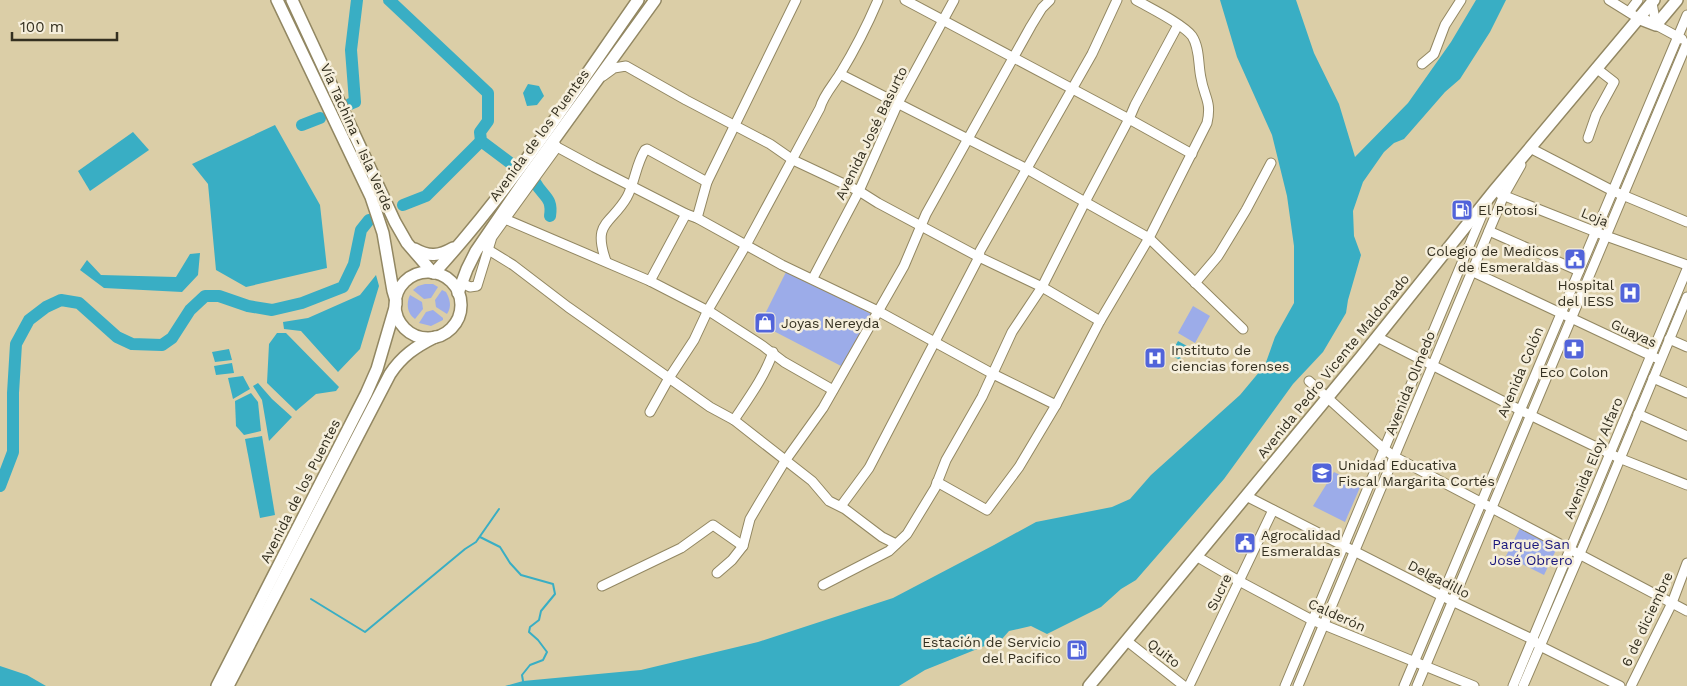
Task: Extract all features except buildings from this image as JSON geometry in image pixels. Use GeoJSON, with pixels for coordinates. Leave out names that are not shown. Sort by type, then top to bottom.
{"type":"FeatureCollection","features":[{"type":"Feature","properties":{"kind":"main road","name":"Vía Tachina - Isla Verde"},"geometry":{"type":"LineString","coordinates":[[277,0],[371,197],[383,233],[395,299]]}},
{"type":"Feature","properties":{"kind":"main road","name":"Vía Tachina - Isla Verde"},"geometry":{"type":"LineString","coordinates":[[292,0],[392,215],[407,243],[434,273]]}},
{"type":"Feature","properties":{"kind":"main road","name":"Avenida de los Puentes"},"geometry":{"type":"LineString","coordinates":[[434,273],[463,242],[514,175],[638,0]]}},
{"type":"Feature","properties":{"kind":"main road","name":"Avenida de los Puentes"},"geometry":{"type":"LineString","coordinates":[[460,288],[473,255],[522,184],[555,144],[597,80],[655,0]]}},
{"type":"Feature","properties":{"kind":"main road"},"geometry":{"type":"LineString","coordinates":[[1633,15],[1656,24],[1677,0]]}},
{"type":"Feature","properties":{"kind":"main road","name":"Avenida Pedro Vicente Maldonado"},"geometry":{"type":"LineString","coordinates":[[1089,686],[1496,194],[1530,148],[1596,68],[1633,15],[1653,1]]}},
{"type":"Feature","properties":{"kind":"main road"},"geometry":{"type":"LineString","coordinates":[[407,243],[422,253],[433,256],[445,253],[463,242]]}},
{"type":"Feature","properties":{"kind":"main road"},"geometry":{"type":"LineString","coordinates":[[434,273],[448,279],[460,288],[461,310],[457,320],[446,333],[435,337],[419,336],[409,332],[399,319],[395,299],[407,280],[419,274],[434,273]]}},
{"type":"Feature","properties":{"kind":"main road","name":"Avenida de los Puentes"},"geometry":{"type":"LineString","coordinates":[[217,686],[366,394],[377,369],[395,299]]}},
{"type":"Feature","properties":{"kind":"main road","name":"Avenida de los Puentes"},"geometry":{"type":"LineString","coordinates":[[228,686],[390,374],[410,350],[435,337]]}},
{"type":"Feature","properties":{"kind":"street"},"geometry":{"type":"LineString","coordinates":[[697,218],[707,182],[796,0]]}},
{"type":"Feature","properties":{"kind":"street"},"geometry":{"type":"LineString","coordinates":[[650,412],[669,378],[694,340],[708,310],[793,160],[820,108],[822,100],[840,74],[867,26],[878,0]]}},
{"type":"Feature","properties":{"kind":"street"},"geometry":{"type":"LineString","coordinates":[[905,0],[1192,154]]}},
{"type":"Feature","properties":{"kind":"street","name":"Avenida José Basurto"},"geometry":{"type":"LineString","coordinates":[[813,278],[859,191],[898,102],[954,0]]}},
{"type":"Feature","properties":{"kind":"street"},"geometry":{"type":"LineString","coordinates":[[716,573],[732,560],[743,546],[750,519],[785,461],[823,408],[904,266],[920,226],[1013,57],[1042,8],[1050,0]]}},
{"type":"Feature","properties":{"kind":"street"},"geometry":{"type":"LineString","coordinates":[[841,506],[869,468],[980,251],[1092,54],[1117,0]]}},
{"type":"Feature","properties":{"kind":"street"},"geometry":{"type":"LineString","coordinates":[[937,482],[987,510],[1019,467],[1056,405],[1100,321],[1149,238],[1207,123],[1210,110],[1201,78],[1200,62],[1192,36],[1178,25],[1136,0]]}},
{"type":"Feature","properties":{"kind":"street"},"geometry":{"type":"LineString","coordinates":[[1422,64],[1434,54],[1445,25],[1461,0]]}},
{"type":"Feature","properties":{"kind":"street"},"geometry":{"type":"LineString","coordinates":[[1608,0],[1633,15],[1638,0]]}},
{"type":"Feature","properties":{"kind":"street"},"geometry":{"type":"LineString","coordinates":[[1653,1],[1656,24],[1687,42]]}},
{"type":"Feature","properties":{"kind":"street","name":"Avenida Colón"},"geometry":{"type":"LineString","coordinates":[[1404,686],[1687,15]]}},
{"type":"Feature","properties":{"kind":"street"},"geometry":{"type":"LineString","coordinates":[[823,585],[889,551],[907,534],[937,482],[946,460],[994,374],[1012,332],[1042,287],[1084,202],[1178,25]]}},
{"type":"Feature","properties":{"kind":"street","name":"Avenida Colón"},"geometry":{"type":"LineString","coordinates":[[1417,686],[1687,42]]}},
{"type":"Feature","properties":{"kind":"street"},"geometry":{"type":"LineString","coordinates":[[597,80],[614,68],[626,66],[686,100],[735,124],[793,160],[859,191],[978,258],[1042,287],[1100,321]]}},
{"type":"Feature","properties":{"kind":"street"},"geometry":{"type":"LineString","coordinates":[[1588,138],[1596,115],[1614,82],[1596,68]]}},
{"type":"Feature","properties":{"kind":"street"},"geometry":{"type":"LineString","coordinates":[[840,74],[1027,169],[1149,238],[1243,330]]}},
{"type":"Feature","properties":{"kind":"street"},"geometry":{"type":"LineString","coordinates":[[460,288],[477,286],[492,237],[555,144],[632,187],[697,218],[782,265],[813,278],[878,311],[994,374],[1056,405]]}},
{"type":"Feature","properties":{"kind":"street"},"geometry":{"type":"LineString","coordinates":[[1530,148],[1623,196],[1687,222]]}},
{"type":"Feature","properties":{"kind":"street"},"geometry":{"type":"LineString","coordinates":[[606,261],[600,245],[602,230],[606,221],[627,197],[643,152],[647,149],[707,182]]}},
{"type":"Feature","properties":{"kind":"street"},"geometry":{"type":"LineString","coordinates":[[1195,283],[1218,256],[1246,210],[1271,163]]}},
{"type":"Feature","properties":{"kind":"street","name":"Avenida Olmedo"},"geometry":{"type":"LineString","coordinates":[[1298,686],[1489,231],[1496,194]]}},
{"type":"Feature","properties":{"kind":"street","name":"Avenida Olmedo"},"geometry":{"type":"LineString","coordinates":[[1284,686],[1461,267],[1496,194]]}},
{"type":"Feature","properties":{"kind":"street","name":"Loja"},"geometry":{"type":"LineString","coordinates":[[1496,194],[1606,236],[1687,264]]}},
{"type":"Feature","properties":{"kind":"street"},"geometry":{"type":"LineString","coordinates":[[650,281],[686,214]]}},
{"type":"Feature","properties":{"kind":"street"},"geometry":{"type":"LineString","coordinates":[[504,219],[606,261],[708,310],[773,352],[784,362],[833,390]]}},
{"type":"Feature","properties":{"kind":"street"},"geometry":{"type":"LineString","coordinates":[[1489,231],[1579,271]]}},
{"type":"Feature","properties":{"kind":"street"},"geometry":{"type":"LineString","coordinates":[[487,249],[513,265],[568,307],[710,407],[734,420],[812,481],[830,501],[841,506],[882,537],[896,544]]}},
{"type":"Feature","properties":{"kind":"street","name":"Guayas"},"geometry":{"type":"LineString","coordinates":[[1461,267],[1660,360]]}},
{"type":"Feature","properties":{"kind":"street","name":"Avenida Eloy Alfaro"},"geometry":{"type":"LineString","coordinates":[[1513,686],[1687,269]]}},
{"type":"Feature","properties":{"kind":"street","name":"Avenida Eloy Alfaro"},"geometry":{"type":"LineString","coordinates":[[1523,686],[1687,298]]}},
{"type":"Feature","properties":{"kind":"street"},"geometry":{"type":"LineString","coordinates":[[1377,336],[1530,416],[1609,454],[1687,485]]}},
{"type":"Feature","properties":{"kind":"street"},"geometry":{"type":"LineString","coordinates":[[1669,339],[1687,347]]}},
{"type":"Feature","properties":{"kind":"street"},"geometry":{"type":"LineString","coordinates":[[734,420],[750,396],[773,352]]}},
{"type":"Feature","properties":{"kind":"street"},"geometry":{"type":"LineString","coordinates":[[1653,378],[1687,393]]}},
{"type":"Feature","properties":{"kind":"street"},"geometry":{"type":"LineString","coordinates":[[1309,381],[1326,399],[1384,450],[1687,611]]}},
{"type":"Feature","properties":{"kind":"street"},"geometry":{"type":"LineString","coordinates":[[1638,414],[1687,436]]}},
{"type":"Feature","properties":{"kind":"street","name":"Delgadillo"},"geometry":{"type":"LineString","coordinates":[[1246,496],[1620,686]]}},
{"type":"Feature","properties":{"kind":"street","name":"Sucre"},"geometry":{"type":"LineString","coordinates":[[1189,686],[1274,510]]}},
{"type":"Feature","properties":{"kind":"street"},"geometry":{"type":"LineString","coordinates":[[602,586],[682,548],[713,525],[743,546]]}},
{"type":"Feature","properties":{"kind":"street","name":"Calderón"},"geometry":{"type":"LineString","coordinates":[[1196,556],[1312,620],[1474,686]]}},
{"type":"Feature","properties":{"kind":"street","name":"6 de diciembre"},"geometry":{"type":"LineString","coordinates":[[1631,686],[1672,603],[1687,563]]}},
{"type":"Feature","properties":{"kind":"street","name":"Quito"},"geometry":{"type":"LineString","coordinates":[[1126,641],[1184,686]]}},
{"type":"Feature","properties":{"kind":"green space"},"geometry":{"type":"Polygon","coordinates":[[[787,270],[871,314],[843,367],[760,324],[787,270]]]}},
{"type":"Feature","properties":{"kind":"green space"},"geometry":{"type":"Polygon","coordinates":[[[425,284],[433,284],[438,287],[431,298],[424,299],[413,290],[425,284]]]}},
{"type":"Feature","properties":{"kind":"green space"},"geometry":{"type":"Polygon","coordinates":[[[442,290],[446,292],[449,300],[450,309],[447,314],[436,307],[435,300],[442,290]]]}},
{"type":"Feature","properties":{"kind":"green space"},"geometry":{"type":"Polygon","coordinates":[[[410,295],[422,302],[423,309],[415,319],[410,314],[408,308],[410,295]]]}},
{"type":"Feature","properties":{"kind":"green space"},"geometry":{"type":"Polygon","coordinates":[[[1193,306],[1210,316],[1195,343],[1178,333],[1193,306]]]}},
{"type":"Feature","properties":{"kind":"green space"},"geometry":{"type":"Polygon","coordinates":[[[433,310],[443,320],[431,326],[419,323],[426,312],[433,310]]]}},
{"type":"Feature","properties":{"kind":"green space"},"geometry":{"type":"Polygon","coordinates":[[[1334,472],[1361,485],[1345,522],[1313,506],[1334,472]]]}},
{"type":"Feature","properties":{"kind":"green space","name":"Parque San José Obrero"},"geometry":{"type":"Polygon","coordinates":[[[1520,528],[1557,548],[1544,575],[1506,556],[1520,528]]]}},
{"type":"Feature","properties":{"kind":"shaded area"},"geometry":{"type":"Polygon","coordinates":[[[1220,0],[1296,0],[1314,53],[1339,104],[1355,157],[1408,103],[1451,42],[1476,0],[1506,0],[1490,32],[1460,79],[1445,92],[1404,139],[1394,143],[1384,152],[1363,182],[1353,211],[1354,236],[1361,255],[1346,313],[1323,352],[1293,384],[1224,479],[1136,580],[1121,589],[1101,607],[1047,634],[1031,626],[1009,631],[1002,639],[925,670],[899,686],[505,686],[523,681],[641,670],[758,642],[893,598],[1036,522],[1112,507],[1130,499],[1151,475],[1240,395],[1265,365],[1275,337],[1294,303],[1294,246],[1287,196],[1272,135],[1237,57],[1220,0]]]}},
{"type":"Feature","properties":{"kind":"shaded area"},"geometry":{"type":"Polygon","coordinates":[[[528,84],[539,86],[544,96],[537,105],[527,106],[523,93],[528,84]]]}},
{"type":"Feature","properties":{"kind":"shaded area"},"geometry":{"type":"Polygon","coordinates":[[[275,125],[320,205],[327,268],[246,287],[216,270],[208,184],[192,164],[275,125]]]}},
{"type":"Feature","properties":{"kind":"shaded area"},"geometry":{"type":"Polygon","coordinates":[[[133,132],[149,150],[90,191],[78,171],[133,132]]]}},
{"type":"Feature","properties":{"kind":"shaded area"},"geometry":{"type":"Polygon","coordinates":[[[200,253],[198,275],[182,292],[104,288],[80,270],[87,260],[101,275],[176,277],[190,254],[200,253]]]}},
{"type":"Feature","properties":{"kind":"shaded area"},"geometry":{"type":"Polygon","coordinates":[[[376,275],[379,286],[360,349],[338,372],[301,331],[284,329],[283,322],[308,318],[360,295],[376,275]]]}},
{"type":"Feature","properties":{"kind":"shaded area"},"geometry":{"type":"Polygon","coordinates":[[[277,333],[286,333],[339,387],[336,391],[316,394],[296,411],[267,383],[269,344],[277,333]]]}},
{"type":"Feature","properties":{"kind":"shaded area"},"geometry":{"type":"Polygon","coordinates":[[[1178,341],[1187,346],[1186,349],[1183,347],[1178,356],[1181,358],[1180,360],[1170,355],[1178,341]]]}},
{"type":"Feature","properties":{"kind":"shaded area"},"geometry":{"type":"Polygon","coordinates":[[[229,349],[232,360],[215,362],[212,352],[229,349]]]}},
{"type":"Feature","properties":{"kind":"shaded area"},"geometry":{"type":"Polygon","coordinates":[[[232,363],[234,373],[216,375],[214,366],[232,363]]]}},
{"type":"Feature","properties":{"kind":"shaded area"},"geometry":{"type":"Polygon","coordinates":[[[243,376],[250,389],[233,399],[228,378],[243,376]]]}},
{"type":"Feature","properties":{"kind":"shaded area"},"geometry":{"type":"Polygon","coordinates":[[[258,383],[292,417],[269,441],[262,400],[253,386],[258,383]]]}},
{"type":"Feature","properties":{"kind":"shaded area"},"geometry":{"type":"Polygon","coordinates":[[[251,393],[258,402],[261,431],[244,435],[236,426],[235,401],[251,393]]]}},
{"type":"Feature","properties":{"kind":"shaded area"},"geometry":{"type":"Polygon","coordinates":[[[262,436],[275,515],[260,518],[245,439],[262,436]]]}},
{"type":"Feature","properties":{"kind":"shaded area"},"geometry":{"type":"Polygon","coordinates":[[[0,666],[27,675],[46,686],[0,686],[0,666]]]}},
{"type":"Feature","properties":{"kind":"waterway"},"geometry":{"type":"LineString","coordinates":[[350,104],[355,102],[351,50],[357,0]]}},
{"type":"Feature","properties":{"kind":"waterway"},"geometry":{"type":"LineString","coordinates":[[389,0],[488,93],[488,121],[480,132],[481,141],[509,162]]}},
{"type":"Feature","properties":{"kind":"waterway"},"geometry":{"type":"LineString","coordinates":[[302,125],[320,118]]}},
{"type":"Feature","properties":{"kind":"waterway"},"geometry":{"type":"LineString","coordinates":[[403,205],[426,196],[481,141]]}},
{"type":"Feature","properties":{"kind":"waterway"},"geometry":{"type":"LineString","coordinates":[[535,182],[549,201],[550,216]]}},
{"type":"Feature","properties":{"kind":"waterway"},"geometry":{"type":"LineString","coordinates":[[0,486],[13,452],[13,393],[16,344],[29,320],[46,307],[61,300],[79,303],[117,337],[132,344],[162,345],[172,338],[190,310],[205,296],[219,296],[248,306],[272,310],[302,303],[343,287],[354,264],[361,230],[369,220]]}},
{"type":"Feature","properties":{"kind":"waterway"},"geometry":{"type":"LineString","coordinates":[[311,599],[365,632],[476,542],[499,509]]}},
{"type":"Feature","properties":{"kind":"waterway"},"geometry":{"type":"LineString","coordinates":[[480,537],[500,547],[510,563],[521,575],[553,584],[555,594],[541,611],[539,620],[530,627],[529,632],[547,652],[543,660],[530,665],[522,675],[523,681]]}},
{"type":"Feature","properties":{"kind":"place","name":"El Potosí"},"geometry":{"type":"Point","coordinates":[1462,210]}},
{"type":"Feature","properties":{"kind":"place","name":"Colegio de Medicos de Esmeraldas"},"geometry":{"type":"Point","coordinates":[1575,259]}},
{"type":"Feature","properties":{"kind":"place","name":"Hospital del IESS"},"geometry":{"type":"Point","coordinates":[1630,293]}},
{"type":"Feature","properties":{"kind":"place","name":"Joyas Nereyda"},"geometry":{"type":"Point","coordinates":[765,323]}},
{"type":"Feature","properties":{"kind":"place","name":"Eco Colon"},"geometry":{"type":"Point","coordinates":[1574,349]}},
{"type":"Feature","properties":{"kind":"place","name":"Instituto de ciencias forenses"},"geometry":{"type":"Point","coordinates":[1155,358]}},
{"type":"Feature","properties":{"kind":"place","name":"Unidad Educativa Fiscal Margarita Cortés"},"geometry":{"type":"Point","coordinates":[1322,473]}},
{"type":"Feature","properties":{"kind":"place","name":"Agrocalidad Esmeraldas"},"geometry":{"type":"Point","coordinates":[1245,543]}},
{"type":"Feature","properties":{"kind":"place","name":"Estación de Servicio del Pacifico"},"geometry":{"type":"Point","coordinates":[1077,650]}}]}
